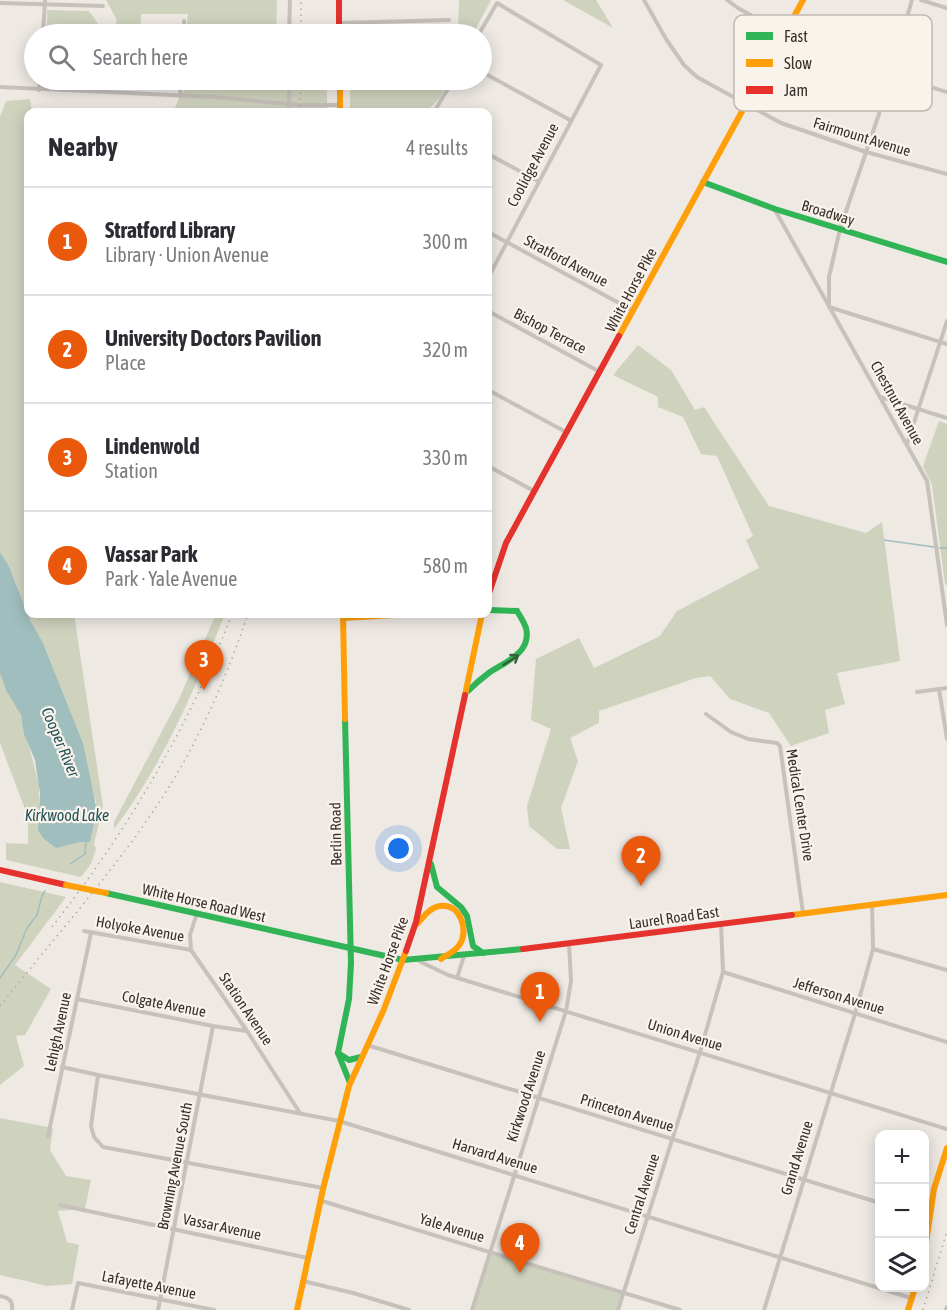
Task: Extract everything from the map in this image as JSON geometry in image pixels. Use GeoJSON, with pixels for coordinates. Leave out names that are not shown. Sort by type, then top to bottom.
{"type":"FeatureCollection","features":[{"type":"Feature","properties":{"kind":"main road"},"geometry":{"type":"LineString","coordinates":[[339,0],[339,23]]}},
{"type":"Feature","properties":{"kind":"main road","name":"White Horse Pike"},"geometry":{"type":"LineString","coordinates":[[796,15],[804,0]]}},
{"type":"Feature","properties":{"kind":"main road"},"geometry":{"type":"LineString","coordinates":[[340,90],[340,108]]}},
{"type":"Feature","properties":{"kind":"main road","name":"White Horse Pike"},"geometry":{"type":"LineString","coordinates":[[492,584],[506,543],[742,111]]}},
{"type":"Feature","properties":{"kind":"main road","name":"Broadway"},"geometry":{"type":"LineString","coordinates":[[703,182],[775,209],[947,262]]}},
{"type":"Feature","properties":{"kind":"main road"},"geometry":{"type":"LineString","coordinates":[[465,695],[479,678],[519,655],[528,639],[528,630],[517,610],[492,610]]}},
{"type":"Feature","properties":{"kind":"main road","name":"Berlin Road"},"geometry":{"type":"LineString","coordinates":[[338,1053],[349,999],[350,949],[343,618]]}},
{"type":"Feature","properties":{"kind":"main road","name":"White Horse Pike"},"geometry":{"type":"LineString","coordinates":[[297,1310],[323,1189],[350,1083],[403,960],[413,929],[481,618]]}},
{"type":"Feature","properties":{"kind":"main road"},"geometry":{"type":"LineString","coordinates":[[430,859],[437,887],[463,910],[468,921],[473,946],[483,953]]}},
{"type":"Feature","properties":{"kind":"main road","name":"White Horse Road West"},"geometry":{"type":"LineString","coordinates":[[0,870],[403,960]]}},
{"type":"Feature","properties":{"kind":"main road","name":"Laurel Road East"},"geometry":{"type":"LineString","coordinates":[[403,960],[464,956],[569,944],[947,895]]}},
{"type":"Feature","properties":{"kind":"main road"},"geometry":{"type":"LineString","coordinates":[[413,929],[424,915],[438,905],[455,909],[462,920],[463,939],[458,947],[441,958]]}},
{"type":"Feature","properties":{"kind":"main road"},"geometry":{"type":"LineString","coordinates":[[338,1053],[349,1060],[361,1057]]}},
{"type":"Feature","properties":{"kind":"main road"},"geometry":{"type":"LineString","coordinates":[[338,1053],[350,1083]]}},
{"type":"Feature","properties":{"kind":"main road"},"geometry":{"type":"LineString","coordinates":[[929,1208],[947,1148]]}},
{"type":"Feature","properties":{"kind":"main road"},"geometry":{"type":"LineString","coordinates":[[908,1310],[914,1292]]}},
{"type":"Feature","properties":{"kind":"street"},"geometry":{"type":"LineString","coordinates":[[289,24],[290,0]]}},
{"type":"Feature","properties":{"kind":"street","name":"Fairmount Avenue"},"geometry":{"type":"LineString","coordinates":[[644,0],[666,39],[691,73],[734,98]]}},
{"type":"Feature","properties":{"kind":"street"},"geometry":{"type":"LineString","coordinates":[[727,0],[751,15]]}},
{"type":"Feature","properties":{"kind":"street"},"geometry":{"type":"LineString","coordinates":[[908,15],[912,0]]}},
{"type":"Feature","properties":{"kind":"street"},"geometry":{"type":"LineString","coordinates":[[921,0],[947,8]]}},
{"type":"Feature","properties":{"kind":"street"},"geometry":{"type":"LineString","coordinates":[[44,24],[45,2]]}},
{"type":"Feature","properties":{"kind":"street"},"geometry":{"type":"LineString","coordinates":[[0,3],[45,2],[103,6]]}},
{"type":"Feature","properties":{"kind":"street","name":"Coolidge Avenue"},"geometry":{"type":"LineString","coordinates":[[485,24],[497,3],[601,64],[492,270]]}},
{"type":"Feature","properties":{"kind":"street"},"geometry":{"type":"LineString","coordinates":[[339,23],[449,20]]}},
{"type":"Feature","properties":{"kind":"street"},"geometry":{"type":"LineString","coordinates":[[492,77],[570,120]]}},
{"type":"Feature","properties":{"kind":"street"},"geometry":{"type":"LineString","coordinates":[[0,87],[24,89]]}},
{"type":"Feature","properties":{"kind":"street"},"geometry":{"type":"LineString","coordinates":[[932,88],[947,92]]}},
{"type":"Feature","properties":{"kind":"street"},"geometry":{"type":"LineString","coordinates":[[39,90],[180,96],[330,108]]}},
{"type":"Feature","properties":{"kind":"street"},"geometry":{"type":"LineString","coordinates":[[180,90],[180,96]]}},
{"type":"Feature","properties":{"kind":"street"},"geometry":{"type":"LineString","coordinates":[[288,108],[289,90]]}},
{"type":"Feature","properties":{"kind":"street"},"geometry":{"type":"LineString","coordinates":[[436,108],[447,90]]}},
{"type":"Feature","properties":{"kind":"street","name":"Fairmount Avenue"},"geometry":{"type":"LineString","coordinates":[[758,111],[799,130],[947,174]]}},
{"type":"Feature","properties":{"kind":"street"},"geometry":{"type":"LineString","coordinates":[[879,111],[840,229],[830,277],[829,307],[947,344]]}},
{"type":"Feature","properties":{"kind":"street"},"geometry":{"type":"LineString","coordinates":[[492,156],[538,181]]}},
{"type":"Feature","properties":{"kind":"street","name":"Chestnut Avenue"},"geometry":{"type":"LineString","coordinates":[[775,209],[928,485],[944,587],[947,625]]}},
{"type":"Feature","properties":{"kind":"street","name":"Stratford Avenue"},"geometry":{"type":"LineString","coordinates":[[492,234],[633,311]]}},
{"type":"Feature","properties":{"kind":"street","name":"Bishop Terrace"},"geometry":{"type":"LineString","coordinates":[[492,313],[601,372]]}},
{"type":"Feature","properties":{"kind":"street"},"geometry":{"type":"LineString","coordinates":[[907,445],[947,321]]}},
{"type":"Feature","properties":{"kind":"street"},"geometry":{"type":"LineString","coordinates":[[492,392],[567,433]]}},
{"type":"Feature","properties":{"kind":"street"},"geometry":{"type":"LineString","coordinates":[[880,397],[947,417]]}},
{"type":"Feature","properties":{"kind":"street"},"geometry":{"type":"LineString","coordinates":[[492,468],[534,492]]}},
{"type":"Feature","properties":{"kind":"street"},"geometry":{"type":"LineString","coordinates":[[917,692],[947,688]]}},
{"type":"Feature","properties":{"kind":"street"},"geometry":{"type":"LineString","coordinates":[[939,689],[947,739]]}},
{"type":"Feature","properties":{"kind":"street","name":"Medical Center Drive"},"geometry":{"type":"LineString","coordinates":[[706,714],[731,732],[748,739],[777,743],[780,746],[803,913]]}},
{"type":"Feature","properties":{"kind":"street","name":"Grand Avenue"},"geometry":{"type":"LineString","coordinates":[[764,1310],[873,949],[872,904]]}},
{"type":"Feature","properties":{"kind":"street"},"geometry":{"type":"LineString","coordinates":[[191,950],[190,936],[197,914]]}},
{"type":"Feature","properties":{"kind":"street","name":"Central Avenue"},"geometry":{"type":"LineString","coordinates":[[618,1310],[723,972],[721,924]]}},
{"type":"Feature","properties":{"kind":"street","name":"Holyoke Avenue"},"geometry":{"type":"LineString","coordinates":[[84,932],[191,950]]}},
{"type":"Feature","properties":{"kind":"street","name":"Lehigh Avenue"},"geometry":{"type":"LineString","coordinates":[[48,1136],[91,933]]}},
{"type":"Feature","properties":{"kind":"street","name":"Kirkwood Avenue"},"geometry":{"type":"LineString","coordinates":[[472,1310],[566,1011],[571,981],[569,944]]}},
{"type":"Feature","properties":{"kind":"street"},"geometry":{"type":"LineString","coordinates":[[873,949],[947,970]]}},
{"type":"Feature","properties":{"kind":"street","name":"Station Avenue"},"geometry":{"type":"LineString","coordinates":[[191,950],[300,1113]]}},
{"type":"Feature","properties":{"kind":"street"},"geometry":{"type":"LineString","coordinates":[[457,978],[464,956]]}},
{"type":"Feature","properties":{"kind":"street","name":"Union Avenue"},"geometry":{"type":"LineString","coordinates":[[418,960],[431,968],[457,978],[947,1129]]}},
{"type":"Feature","properties":{"kind":"street","name":"Jefferson Avenue"},"geometry":{"type":"LineString","coordinates":[[723,972],[947,1042]]}},
{"type":"Feature","properties":{"kind":"street","name":"Colgate Avenue"},"geometry":{"type":"LineString","coordinates":[[77,999],[247,1031]]}},
{"type":"Feature","properties":{"kind":"street","name":"Browning Avenue South"},"geometry":{"type":"LineString","coordinates":[[158,1310],[213,1026]]}},
{"type":"Feature","properties":{"kind":"street","name":"Princeton Avenue"},"geometry":{"type":"LineString","coordinates":[[367,1045],[875,1202]]}},
{"type":"Feature","properties":{"kind":"street","name":"Harvard Avenue"},"geometry":{"type":"LineString","coordinates":[[62,1067],[339,1121],[912,1298]]}},
{"type":"Feature","properties":{"kind":"street"},"geometry":{"type":"LineString","coordinates":[[98,1075],[91,1126],[94,1137],[103,1146],[323,1189]]}},
{"type":"Feature","properties":{"kind":"street","name":"Yale Avenue"},"geometry":{"type":"LineString","coordinates":[[321,1200],[680,1310]]}},
{"type":"Feature","properties":{"kind":"street","name":"Vassar Avenue"},"geometry":{"type":"LineString","coordinates":[[60,1205],[309,1258]]}},
{"type":"Feature","properties":{"kind":"street"},"geometry":{"type":"LineString","coordinates":[[303,1281],[409,1310]]}},
{"type":"Feature","properties":{"kind":"street","name":"Lafayette Avenue"},"geometry":{"type":"LineString","coordinates":[[72,1310],[78,1283],[214,1310]]}},
{"type":"Feature","properties":{"kind":"street"},"geometry":{"type":"LineString","coordinates":[[0,1296],[11,1301],[12,1310]]}},
{"type":"Feature","properties":{"kind":"green space"},"geometry":{"type":"Polygon","coordinates":[[[106,0],[277,0],[276,24],[187,24],[188,14],[141,14],[140,24],[116,24],[117,20],[106,0]]]}},
{"type":"Feature","properties":{"kind":"green space"},"geometry":{"type":"Polygon","coordinates":[[[459,0],[491,0],[478,24],[458,24],[459,0]]]}},
{"type":"Feature","properties":{"kind":"green space"},"geometry":{"type":"Polygon","coordinates":[[[563,0],[596,0],[613,28],[563,0]]]}},
{"type":"Feature","properties":{"kind":"green space"},"geometry":{"type":"Polygon","coordinates":[[[47,10],[89,11],[98,24],[47,24],[47,10]]]}},
{"type":"Feature","properties":{"kind":"green space"},"geometry":{"type":"Polygon","coordinates":[[[184,90],[327,90],[327,108],[175,108],[184,90]]]}},
{"type":"Feature","properties":{"kind":"green space"},"geometry":{"type":"Polygon","coordinates":[[[350,90],[444,90],[430,108],[350,108],[350,90]]]}},
{"type":"Feature","properties":{"kind":"green space"},"geometry":{"type":"Polygon","coordinates":[[[30,99],[31,108],[24,108],[24,605],[8,564],[0,552],[0,117],[6,101],[30,99]]]}},
{"type":"Feature","properties":{"kind":"green space"},"geometry":{"type":"Polygon","coordinates":[[[638,345],[671,370],[695,410],[704,407],[769,506],[866,533],[882,522],[900,661],[837,673],[845,704],[825,710],[829,733],[791,746],[769,713],[730,699],[710,676],[696,678],[599,711],[599,723],[570,738],[578,761],[561,808],[570,849],[557,849],[529,826],[527,806],[551,729],[531,720],[536,659],[579,638],[594,668],[660,636],[677,611],[759,568],[746,540],[753,536],[717,456],[701,454],[683,417],[658,407],[658,397],[613,375],[638,345]]]}},
{"type":"Feature","properties":{"kind":"green space"},"geometry":{"type":"Polygon","coordinates":[[[939,421],[947,424],[947,585],[945,584],[932,485],[923,466],[939,421]]]}},
{"type":"Feature","properties":{"kind":"green space"},"geometry":{"type":"Polygon","coordinates":[[[29,618],[75,618],[103,806],[94,844],[96,849],[91,864],[81,877],[6,860],[6,843],[28,844],[28,817],[0,743],[0,671],[21,715],[39,785],[39,833],[90,842],[96,816],[96,801],[91,788],[83,743],[43,643],[29,618]]]}},
{"type":"Feature","properties":{"kind":"green space"},"geometry":{"type":"Polygon","coordinates":[[[214,618],[223,618],[177,725],[148,779],[114,829],[114,822],[179,699],[214,618]]]}},
{"type":"Feature","properties":{"kind":"green space"},"geometry":{"type":"Polygon","coordinates":[[[0,882],[66,897],[15,965],[51,989],[25,1035],[16,1036],[24,1066],[0,1085],[0,882]]]}},
{"type":"Feature","properties":{"kind":"green space"},"geometry":{"type":"Polygon","coordinates":[[[0,1118],[53,1128],[50,1150],[66,1176],[91,1180],[85,1209],[58,1211],[67,1242],[79,1245],[72,1284],[47,1286],[0,1275],[0,1118]]]}},
{"type":"Feature","properties":{"kind":"green space"},"geometry":{"type":"Polygon","coordinates":[[[490,1253],[623,1293],[618,1310],[472,1310],[490,1253]]]}},
{"type":"Feature","properties":{"kind":"water","name":"Kirkwood Lake"},"geometry":{"type":"Polygon","coordinates":[[[0,552],[8,564],[24,605],[24,618],[29,618],[43,643],[83,743],[96,806],[90,842],[56,848],[43,838],[38,830],[40,793],[35,760],[24,734],[21,715],[6,690],[0,673],[0,552]]]}},
{"type":"Feature","properties":{"kind":"waterway"},"geometry":{"type":"LineString","coordinates":[[884,540],[934,547]]}},
{"type":"Feature","properties":{"kind":"waterway"},"geometry":{"type":"LineString","coordinates":[[939,548],[947,548]]}},
{"type":"Feature","properties":{"kind":"waterway","name":"Cooper River"},"geometry":{"type":"LineString","coordinates":[[70,864],[85,854],[86,840]]}},
{"type":"Feature","properties":{"kind":"waterway","name":"Cooper River"},"geometry":{"type":"LineString","coordinates":[[0,978],[16,955],[27,928],[37,915],[45,891]]}},
{"type":"Feature","properties":{"kind":"railway"},"geometry":{"type":"LineString","coordinates":[[301,0],[301,24]]}},
{"type":"Feature","properties":{"kind":"railway"},"geometry":{"type":"LineString","coordinates":[[300,108],[301,90]]}},
{"type":"Feature","properties":{"kind":"railway"},"geometry":{"type":"LineString","coordinates":[[52,927],[106,853],[154,777],[196,697],[230,618]]}},
{"type":"Feature","properties":{"kind":"railway"},"geometry":{"type":"LineString","coordinates":[[0,1006],[121,856],[172,782],[209,712],[247,618]]}},
{"type":"Feature","properties":{"kind":"railway"},"geometry":{"type":"LineString","coordinates":[[923,1310],[947,1231]]}},
{"type":"Feature","properties":{"kind":"traffic: fast"},"geometry":{"type":"LineString","coordinates":[[703,182],[775,209],[947,262]]}},
{"type":"Feature","properties":{"kind":"traffic: fast"},"geometry":{"type":"LineString","coordinates":[[492,610],[517,611]]}},
{"type":"Feature","properties":{"kind":"traffic: fast"},"geometry":{"type":"LineString","coordinates":[[468,691],[487,674],[510,660],[525,644],[526,628],[517,611]]}},
{"type":"Feature","properties":{"kind":"traffic: fast"},"geometry":{"type":"LineString","coordinates":[[338,1053],[349,999],[351,963],[345,719]]}},
{"type":"Feature","properties":{"kind":"traffic: fast"},"geometry":{"type":"LineString","coordinates":[[431,864],[437,887],[461,907],[467,916],[473,946],[483,953]]}},
{"type":"Feature","properties":{"kind":"traffic: fast"},"geometry":{"type":"LineString","coordinates":[[106,893],[403,960],[523,949]]}},
{"type":"Feature","properties":{"kind":"traffic: fast"},"geometry":{"type":"LineString","coordinates":[[338,1053],[350,1083]]}},
{"type":"Feature","properties":{"kind":"traffic: fast"},"geometry":{"type":"LineString","coordinates":[[338,1053],[349,1060],[361,1057]]}},
{"type":"Feature","properties":{"kind":"traffic: slow"},"geometry":{"type":"LineString","coordinates":[[795,15],[803,0]]}},
{"type":"Feature","properties":{"kind":"traffic: slow"},"geometry":{"type":"LineString","coordinates":[[340,90],[340,108]]}},
{"type":"Feature","properties":{"kind":"traffic: slow"},"geometry":{"type":"LineString","coordinates":[[619,336],[742,111]]}},
{"type":"Feature","properties":{"kind":"traffic: slow"},"geometry":{"type":"LineString","coordinates":[[343,618],[345,719]]}},
{"type":"Feature","properties":{"kind":"traffic: slow"},"geometry":{"type":"LineString","coordinates":[[465,695],[481,618]]}},
{"type":"Feature","properties":{"kind":"traffic: slow"},"geometry":{"type":"LineString","coordinates":[[66,885],[106,893]]}},
{"type":"Feature","properties":{"kind":"traffic: slow"},"geometry":{"type":"LineString","coordinates":[[792,915],[947,895]]}},
{"type":"Feature","properties":{"kind":"traffic: slow"},"geometry":{"type":"LineString","coordinates":[[418,923],[428,912],[440,906],[453,909],[461,919],[463,938],[456,949],[441,959]]}},
{"type":"Feature","properties":{"kind":"traffic: slow"},"geometry":{"type":"LineString","coordinates":[[297,1310],[323,1189],[349,1086],[384,1009],[406,951]]}},
{"type":"Feature","properties":{"kind":"traffic: slow"},"geometry":{"type":"LineString","coordinates":[[927,1238],[934,1189],[947,1148]]}},
{"type":"Feature","properties":{"kind":"traffic: slow"},"geometry":{"type":"LineString","coordinates":[[908,1310],[914,1292]]}},
{"type":"Feature","properties":{"kind":"traffic: jam"},"geometry":{"type":"LineString","coordinates":[[339,0],[339,24]]}},
{"type":"Feature","properties":{"kind":"traffic: jam"},"geometry":{"type":"LineString","coordinates":[[492,584],[506,543],[619,336]]}},
{"type":"Feature","properties":{"kind":"traffic: jam"},"geometry":{"type":"LineString","coordinates":[[406,951],[416,922],[465,695]]}},
{"type":"Feature","properties":{"kind":"traffic: jam"},"geometry":{"type":"LineString","coordinates":[[0,870],[66,885]]}},
{"type":"Feature","properties":{"kind":"traffic: jam"},"geometry":{"type":"LineString","coordinates":[[523,949],[792,915]]}},
{"type":"Feature","properties":{"kind":"place","name":"Lindenwold"},"geometry":{"type":"Point","coordinates":[204,690]}},
{"type":"Feature","properties":{"kind":"place","name":"University Doctors Pavilion"},"geometry":{"type":"Point","coordinates":[641,886]}},
{"type":"Feature","properties":{"kind":"place","name":"Stratford Library"},"geometry":{"type":"Point","coordinates":[540,1022]}},
{"type":"Feature","properties":{"kind":"place","name":"Vassar Park"},"geometry":{"type":"Point","coordinates":[520,1273]}}]}
